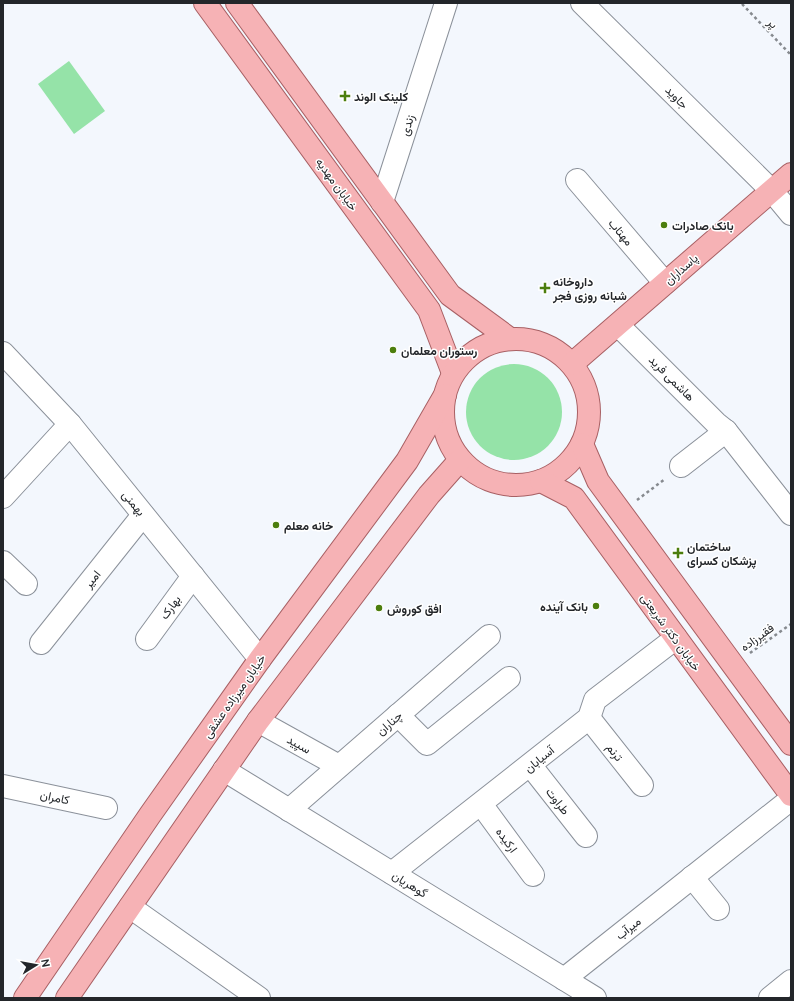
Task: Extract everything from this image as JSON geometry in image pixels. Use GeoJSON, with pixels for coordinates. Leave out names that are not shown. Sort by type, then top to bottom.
{"type":"FeatureCollection","features":[{"type":"Feature","properties":{"kind":"main road","name":"خیابان مهدیه"},"geometry":{"type":"LineString","coordinates":[[205,3],[429,310],[453,373]]}},
{"type":"Feature","properties":{"kind":"main road"},"geometry":{"type":"LineString","coordinates":[[237,3],[450,295],[510,339]]}},
{"type":"Feature","properties":{"kind":"main road","name":"پاسداران"},"geometry":{"type":"LineString","coordinates":[[572,364],[791,174]]}},
{"type":"Feature","properties":{"kind":"main road"},"geometry":{"type":"LineString","coordinates":[[510,339],[533,340],[554,350],[572,364],[583,382],[589,403],[588,424],[582,444],[572,460],[558,472],[541,481],[520,486],[497,483],[477,474],[460,460],[448,440],[443,418],[445,395],[453,373],[468,356],[481,348],[488,344],[510,339]]}},
{"type":"Feature","properties":{"kind":"main road","name":"خیابان میرزاده عشقی"},"geometry":{"type":"LineString","coordinates":[[25,998],[150,815],[260,659],[407,461],[445,395]]}},
{"type":"Feature","properties":{"kind":"main road"},"geometry":{"type":"LineString","coordinates":[[582,444],[598,481],[791,744]]}},
{"type":"Feature","properties":{"kind":"main road"},"geometry":{"type":"LineString","coordinates":[[67,998],[258,721],[429,495],[460,460]]}},
{"type":"Feature","properties":{"kind":"main road","name":"خیابان دکتر شریعتی"},"geometry":{"type":"LineString","coordinates":[[541,481],[574,498],[791,795]]}},
{"type":"Feature","properties":{"kind":"street","name":"زندی"},"geometry":{"type":"LineString","coordinates":[[382,202],[446,3]]}},
{"type":"Feature","properties":{"kind":"street","name":"جاوید"},"geometry":{"type":"LineString","coordinates":[[582,3],[772,191],[791,214]]}},
{"type":"Feature","properties":{"kind":"street","name":"مهتاب"},"geometry":{"type":"LineString","coordinates":[[577,180],[665,283]]}},
{"type":"Feature","properties":{"kind":"street","name":"هاشمی فرید"},"geometry":{"type":"LineString","coordinates":[[618,325],[716,423],[726,431],[791,514]]}},
{"type":"Feature","properties":{"kind":"street","name":"بهمنی"},"geometry":{"type":"LineString","coordinates":[[3,353],[70,424],[260,659]]}},
{"type":"Feature","properties":{"kind":"street"},"geometry":{"type":"LineString","coordinates":[[4,494],[70,424]]}},
{"type":"Feature","properties":{"kind":"street"},"geometry":{"type":"LineString","coordinates":[[681,466],[726,431]]}},
{"type":"Feature","properties":{"kind":"street","name":"امیر"},"geometry":{"type":"LineString","coordinates":[[41,643],[143,515]]}},
{"type":"Feature","properties":{"kind":"street"},"geometry":{"type":"LineString","coordinates":[[3,562],[26,584]]}},
{"type":"Feature","properties":{"kind":"street","name":"بهارک"},"geometry":{"type":"LineString","coordinates":[[147,639],[193,576]]}},
{"type":"Feature","properties":{"kind":"street","name":"چناران"},"geometry":{"type":"LineString","coordinates":[[289,810],[489,636]]}},
{"type":"Feature","properties":{"kind":"street"},"geometry":{"type":"LineString","coordinates":[[589,718],[594,700],[676,638]]}},
{"type":"Feature","properties":{"kind":"street"},"geometry":{"type":"LineString","coordinates":[[398,715],[427,744],[509,678]]}},
{"type":"Feature","properties":{"kind":"street","name":"آسیابان"},"geometry":{"type":"LineString","coordinates":[[392,874],[531,766],[589,718]]}},
{"type":"Feature","properties":{"kind":"street","name":"ترنم"},"geometry":{"type":"LineString","coordinates":[[589,718],[642,785]]}},
{"type":"Feature","properties":{"kind":"street","name":"سپید"},"geometry":{"type":"LineString","coordinates":[[258,721],[339,766]]}},
{"type":"Feature","properties":{"kind":"street","name":"طراوت"},"geometry":{"type":"LineString","coordinates":[[531,766],[586,836]]}},
{"type":"Feature","properties":{"kind":"street","name":"گوهریان"},"geometry":{"type":"LineString","coordinates":[[224,770],[595,998]]}},
{"type":"Feature","properties":{"kind":"street","name":"کامران"},"geometry":{"type":"LineString","coordinates":[[3,786],[106,808]]}},
{"type":"Feature","properties":{"kind":"street","name":"میرآب"},"geometry":{"type":"LineString","coordinates":[[564,979],[791,799]]}},
{"type":"Feature","properties":{"kind":"street","name":"ارکیده"},"geometry":{"type":"LineString","coordinates":[[481,804],[533,875]]}},
{"type":"Feature","properties":{"kind":"street"},"geometry":{"type":"LineString","coordinates":[[692,877],[718,909]]}},
{"type":"Feature","properties":{"kind":"street"},"geometry":{"type":"LineString","coordinates":[[130,907],[259,998]]}},
{"type":"Feature","properties":{"kind":"street"},"geometry":{"type":"LineString","coordinates":[[770,998],[791,981]]}},
{"type":"Feature","properties":{"kind":"path","name":"پر"},"geometry":{"type":"LineString","coordinates":[[742,4],[791,55]]}},
{"type":"Feature","properties":{"kind":"path"},"geometry":{"type":"LineString","coordinates":[[620,512],[681,466]]}},
{"type":"Feature","properties":{"kind":"path","name":"فقیرزاده"},"geometry":{"type":"LineString","coordinates":[[733,665],[791,624]]}},
{"type":"Feature","properties":{"kind":"green space"},"geometry":{"type":"Polygon","coordinates":[[[69,61],[105,111],[74,134],[38,84],[69,61]]]}},
{"type":"Feature","properties":{"kind":"green space"},"geometry":{"type":"Polygon","coordinates":[[[514,364],[532,368],[541,372],[548,378],[554,385],[558,394],[562,412],[558,430],[554,439],[548,446],[541,452],[532,456],[514,460],[496,456],[487,452],[480,446],[474,439],[470,430],[466,412],[470,394],[474,385],[480,378],[487,372],[496,368],[514,364]]]}},
{"type":"Feature","properties":{"kind":"place","name":"کلینک الوند"},"geometry":{"type":"Point","coordinates":[345,96]}},
{"type":"Feature","properties":{"kind":"place","name":"بانک صادرات"},"geometry":{"type":"Point","coordinates":[664,225]}},
{"type":"Feature","properties":{"kind":"place","name":"داروخانه شبانه روزی فجر"},"geometry":{"type":"Point","coordinates":[545,288]}},
{"type":"Feature","properties":{"kind":"place","name":"رستوران معلمان"},"geometry":{"type":"Point","coordinates":[393,350]}},
{"type":"Feature","properties":{"kind":"place","name":"خانه معلم"},"geometry":{"type":"Point","coordinates":[276,525]}},
{"type":"Feature","properties":{"kind":"place","name":"ساختمان پزشکان کسرای"},"geometry":{"type":"Point","coordinates":[678,553]}},
{"type":"Feature","properties":{"kind":"place","name":"بانک آینده"},"geometry":{"type":"Point","coordinates":[596,606]}},
{"type":"Feature","properties":{"kind":"place","name":"افق کوروش"},"geometry":{"type":"Point","coordinates":[379,608]}}]}
